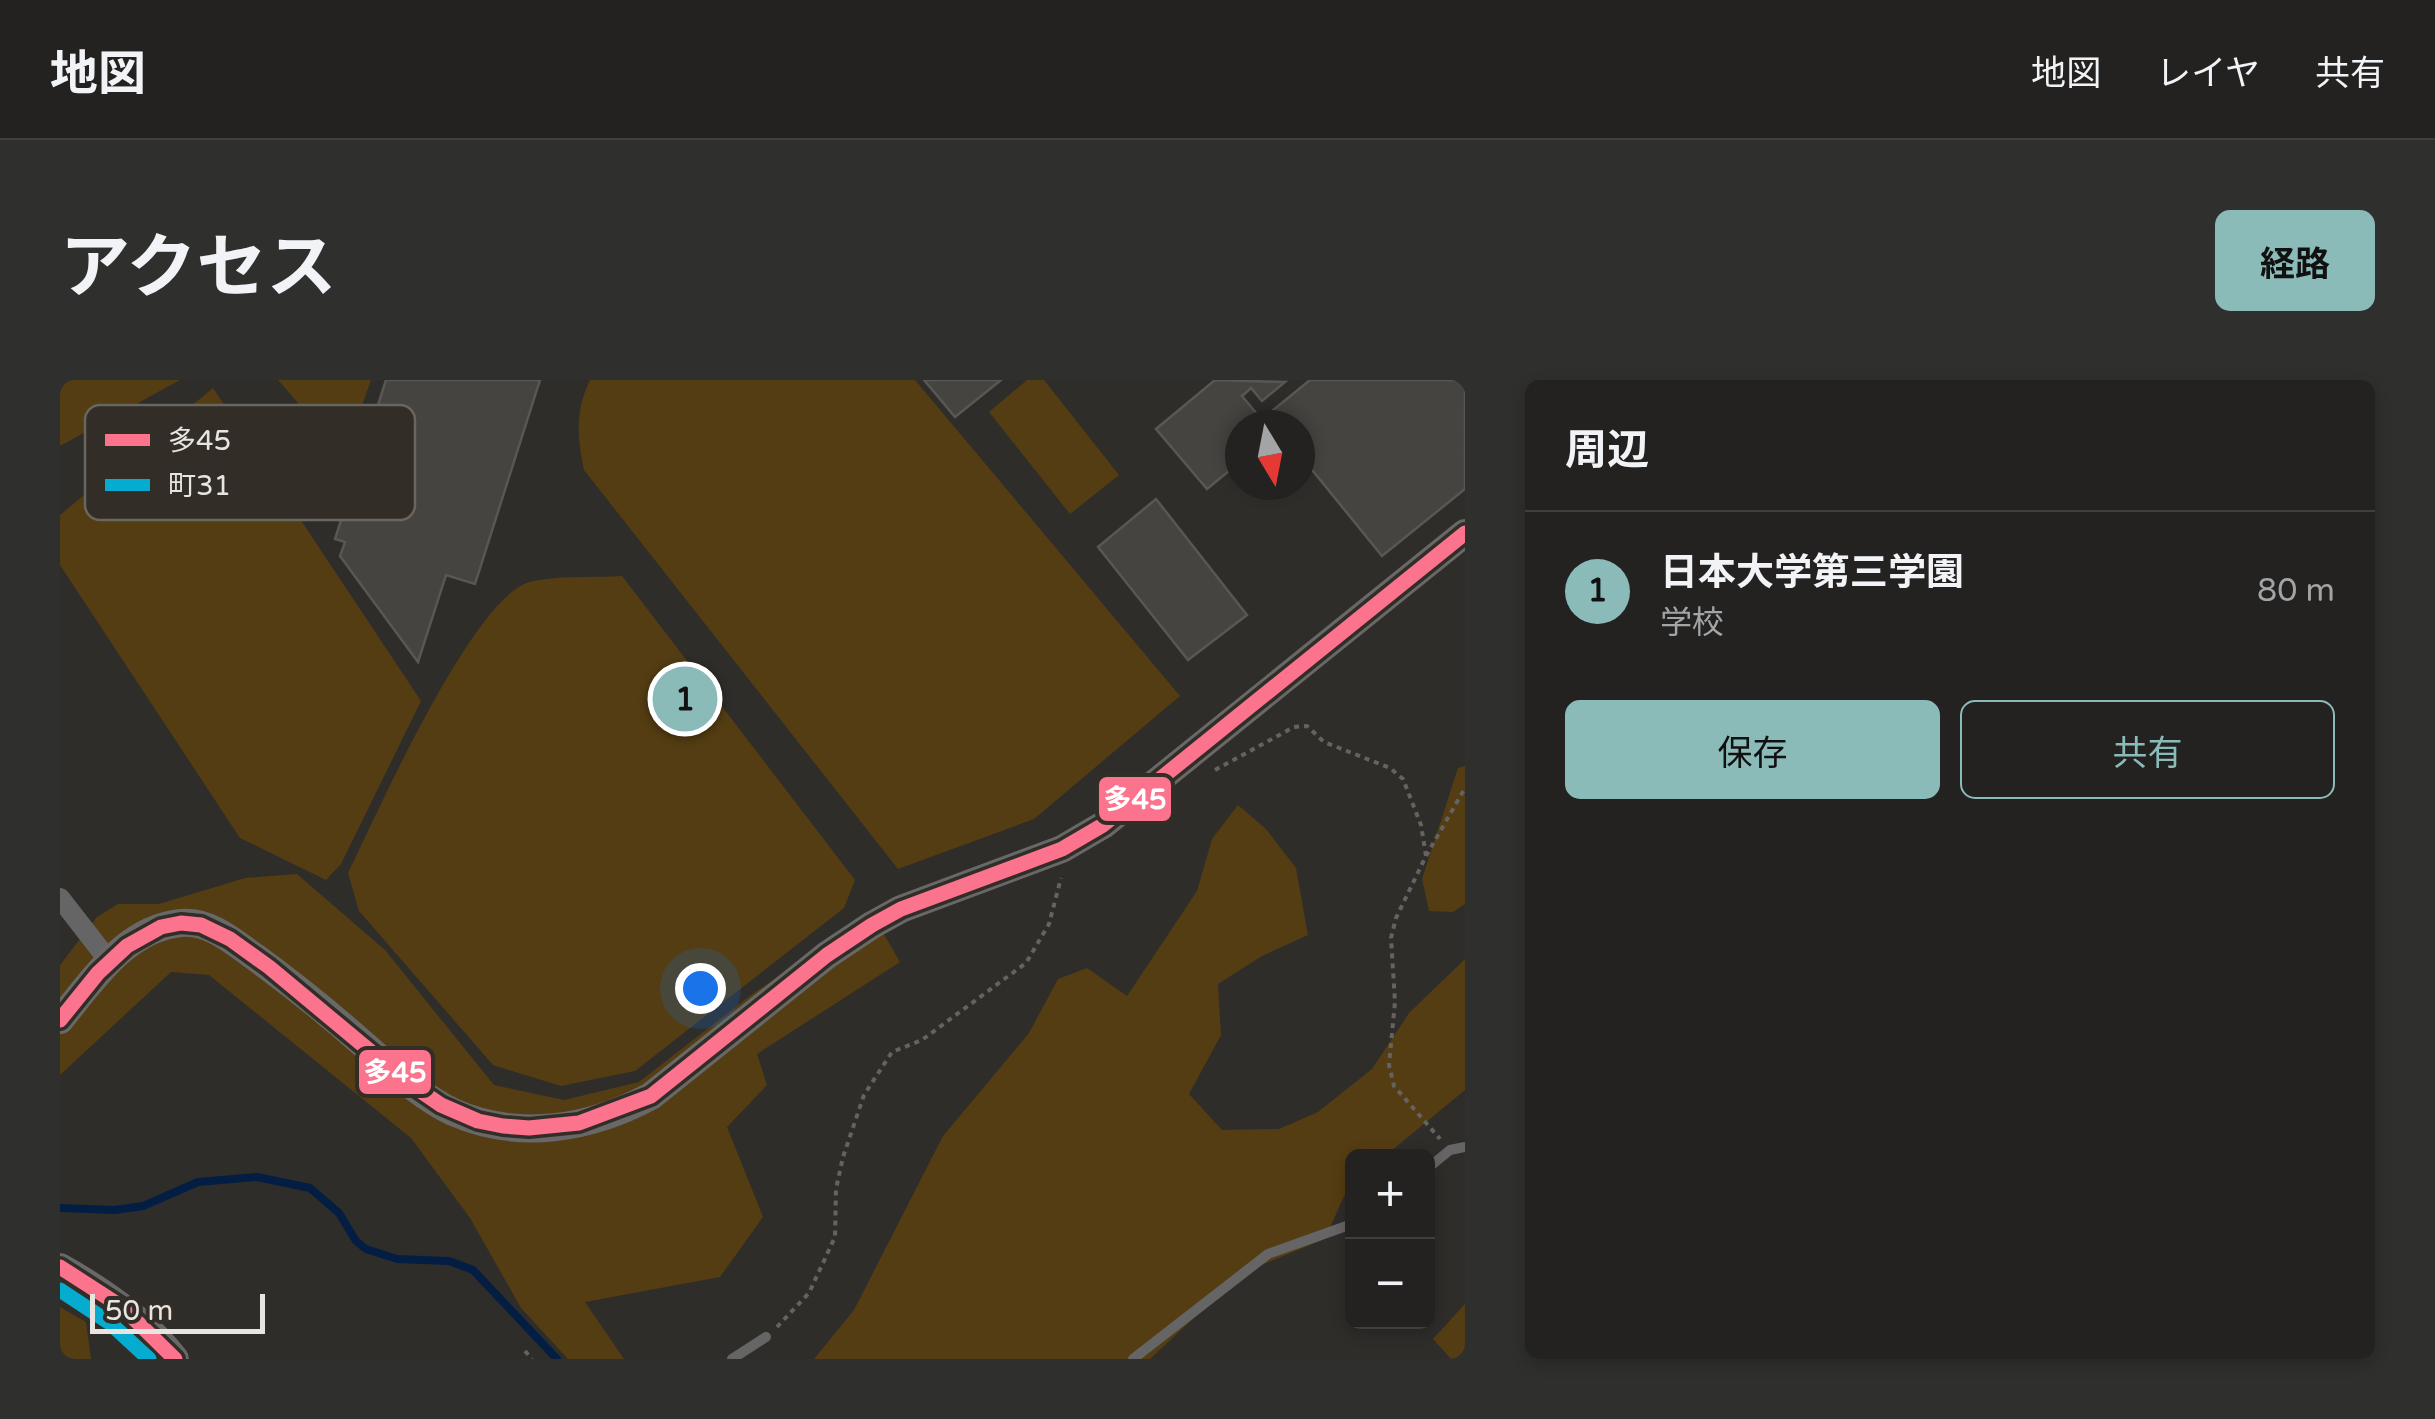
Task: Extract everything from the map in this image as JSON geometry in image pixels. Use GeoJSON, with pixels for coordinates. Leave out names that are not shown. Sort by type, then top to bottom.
{"type":"FeatureCollection","features":[{"type":"Feature","properties":{"kind":"street"},"geometry":{"type":"LineString","coordinates":[[60,1020],[109,961],[134,940],[165,926],[192,922],[222,933],[293,985],[432,1100],[455,1113],[520,1128],[559,1128],[618,1114],[651,1096],[826,955],[872,925],[901,909],[1062,849],[1103,825],[1465,533]]}},
{"type":"Feature","properties":{"kind":"street"},"geometry":{"type":"LineString","coordinates":[[60,898],[109,961]]}},
{"type":"Feature","properties":{"kind":"street"},"geometry":{"type":"LineString","coordinates":[[60,1267],[119,1305],[176,1359]]}},
{"type":"Feature","properties":{"kind":"lane"},"geometry":{"type":"LineString","coordinates":[[1435,1162],[1450,1150],[1465,1147]]}},
{"type":"Feature","properties":{"kind":"lane"},"geometry":{"type":"LineString","coordinates":[[1133,1359],[1268,1254],[1345,1226]]}},
{"type":"Feature","properties":{"kind":"lane"},"geometry":{"type":"LineString","coordinates":[[732,1359],[766,1337]]}},
{"type":"Feature","properties":{"kind":"path"},"geometry":{"type":"LineString","coordinates":[[1198,751],[1216,771],[1294,727],[1307,726],[1324,742],[1390,768],[1403,779],[1420,825],[1426,856]]}},
{"type":"Feature","properties":{"kind":"path"},"geometry":{"type":"LineString","coordinates":[[1450,1150],[1394,1086],[1389,1065],[1395,1002],[1391,938],[1396,918],[1426,856],[1465,788]]}},
{"type":"Feature","properties":{"kind":"path"},"geometry":{"type":"LineString","coordinates":[[766,1337],[810,1293],[835,1237],[836,1189],[842,1157],[864,1095],[892,1052],[922,1040],[1026,963],[1048,924],[1062,874],[1062,849]]}},
{"type":"Feature","properties":{"kind":"path"},"geometry":{"type":"LineString","coordinates":[[525,1351],[532,1359]]}},
{"type":"Feature","properties":{"kind":"shaded area"},"geometry":{"type":"Polygon","coordinates":[[[60,380],[180,380],[135,405],[85,405],[85,432],[60,446],[60,380]]]}},
{"type":"Feature","properties":{"kind":"shaded area"},"geometry":{"type":"Polygon","coordinates":[[[278,380],[371,380],[362,405],[300,405],[278,380]]]}},
{"type":"Feature","properties":{"kind":"shaded area"},"geometry":{"type":"Polygon","coordinates":[[[590,380],[915,380],[1180,696],[1034,819],[898,869],[584,470],[579,424],[590,380]]]}},
{"type":"Feature","properties":{"kind":"shaded area"},"geometry":{"type":"Polygon","coordinates":[[[1027,380],[1044,380],[1119,475],[1070,514],[989,412],[1027,380]]]}},
{"type":"Feature","properties":{"kind":"shaded area"},"geometry":{"type":"Polygon","coordinates":[[[213,388],[224,405],[193,405],[213,388]]]}},
{"type":"Feature","properties":{"kind":"shaded area"},"geometry":{"type":"Polygon","coordinates":[[[85,494],[85,520],[301,520],[421,701],[341,864],[326,880],[240,838],[60,565],[60,515],[85,494]]]}},
{"type":"Feature","properties":{"kind":"shaded area"},"geometry":{"type":"Polygon","coordinates":[[[622,576],[855,880],[844,908],[635,1071],[561,1086],[493,1065],[359,911],[348,873],[428,711],[481,625],[507,596],[540,580],[622,576]]]}},
{"type":"Feature","properties":{"kind":"shaded area"},"geometry":{"type":"Polygon","coordinates":[[[1465,766],[1465,904],[1453,912],[1429,911],[1422,879],[1458,768],[1465,766]]]}},
{"type":"Feature","properties":{"kind":"shaded area"},"geometry":{"type":"Polygon","coordinates":[[[1238,805],[1266,829],[1296,868],[1308,935],[1262,956],[1218,984],[1221,1035],[1189,1094],[1222,1130],[1279,1129],[1318,1112],[1372,1069],[1409,1013],[1465,959],[1465,1090],[1393,1149],[1345,1149],[1345,1195],[1325,1239],[1242,1273],[1150,1359],[814,1359],[854,1310],[943,1136],[1029,1033],[1058,979],[1087,968],[1127,996],[1197,891],[1212,839],[1238,805]]]}},
{"type":"Feature","properties":{"kind":"shaded area"},"geometry":{"type":"Polygon","coordinates":[[[297,874],[385,950],[494,1085],[564,1100],[639,1082],[751,995],[871,912],[900,962],[757,1054],[767,1085],[727,1127],[763,1217],[720,1277],[585,1302],[624,1359],[568,1359],[521,1308],[470,1218],[411,1138],[209,975],[171,972],[60,1075],[60,965],[97,917],[118,904],[159,904],[245,878],[297,874]]]}},
{"type":"Feature","properties":{"kind":"shaded area"},"geometry":{"type":"Polygon","coordinates":[[[1465,1304],[1465,1359],[1451,1359],[1433,1339],[1465,1304]]]}},
{"type":"Feature","properties":{"kind":"shaded area"},"geometry":{"type":"Polygon","coordinates":[[[60,1307],[86,1322],[91,1359],[60,1359],[60,1307]]]}},
{"type":"Feature","properties":{"kind":"building"},"geometry":{"type":"Polygon","coordinates":[[[386,380],[540,380],[475,584],[446,575],[418,662],[340,556],[345,542],[335,539],[341,520],[415,520],[415,405],[378,405],[386,380]]]}},
{"type":"Feature","properties":{"kind":"building"},"geometry":{"type":"Polygon","coordinates":[[[924,380],[1001,380],[955,417],[924,380]]]}},
{"type":"Feature","properties":{"kind":"building"},"geometry":{"type":"Polygon","coordinates":[[[1215,380],[1285,382],[1262,401],[1251,388],[1242,396],[1254,410],[1225,410],[1225,474],[1207,489],[1156,429],[1215,380]]]}},
{"type":"Feature","properties":{"kind":"building"},"geometry":{"type":"Polygon","coordinates":[[[1310,380],[1465,380],[1465,489],[1382,556],[1315,473],[1315,410],[1273,410],[1310,380]]]}},
{"type":"Feature","properties":{"kind":"building"},"geometry":{"type":"Polygon","coordinates":[[[1156,499],[1247,615],[1188,660],[1098,547],[1156,499]]]}},
{"type":"Feature","properties":{"kind":"waterway"},"geometry":{"type":"LineString","coordinates":[[60,1208],[115,1210],[143,1206],[198,1182],[257,1177],[310,1188],[339,1213],[356,1241],[366,1249],[397,1259],[449,1261],[473,1270],[557,1359]]}},
{"type":"Feature","properties":{"kind":"transit line","name":"多45"},"geometry":{"type":"LineString","coordinates":[[60,1020],[98,973],[127,946],[161,927],[201,925],[230,939],[269,967],[406,1081],[441,1105],[478,1121],[503,1126],[529,1128],[579,1123],[651,1096],[827,955],[872,925],[901,909],[1062,849],[1103,825],[1465,533]]}},
{"type":"Feature","properties":{"kind":"transit line","name":"多45"},"geometry":{"type":"LineString","coordinates":[[60,1267],[122,1307],[175,1359]]}},
{"type":"Feature","properties":{"kind":"transit line","name":"町31"},"geometry":{"type":"LineString","coordinates":[[60,1290],[110,1323],[149,1359]]}},
{"type":"Feature","properties":{"kind":"place","name":"日本大学第三学園"},"geometry":{"type":"Point","coordinates":[685,699]}}]}
